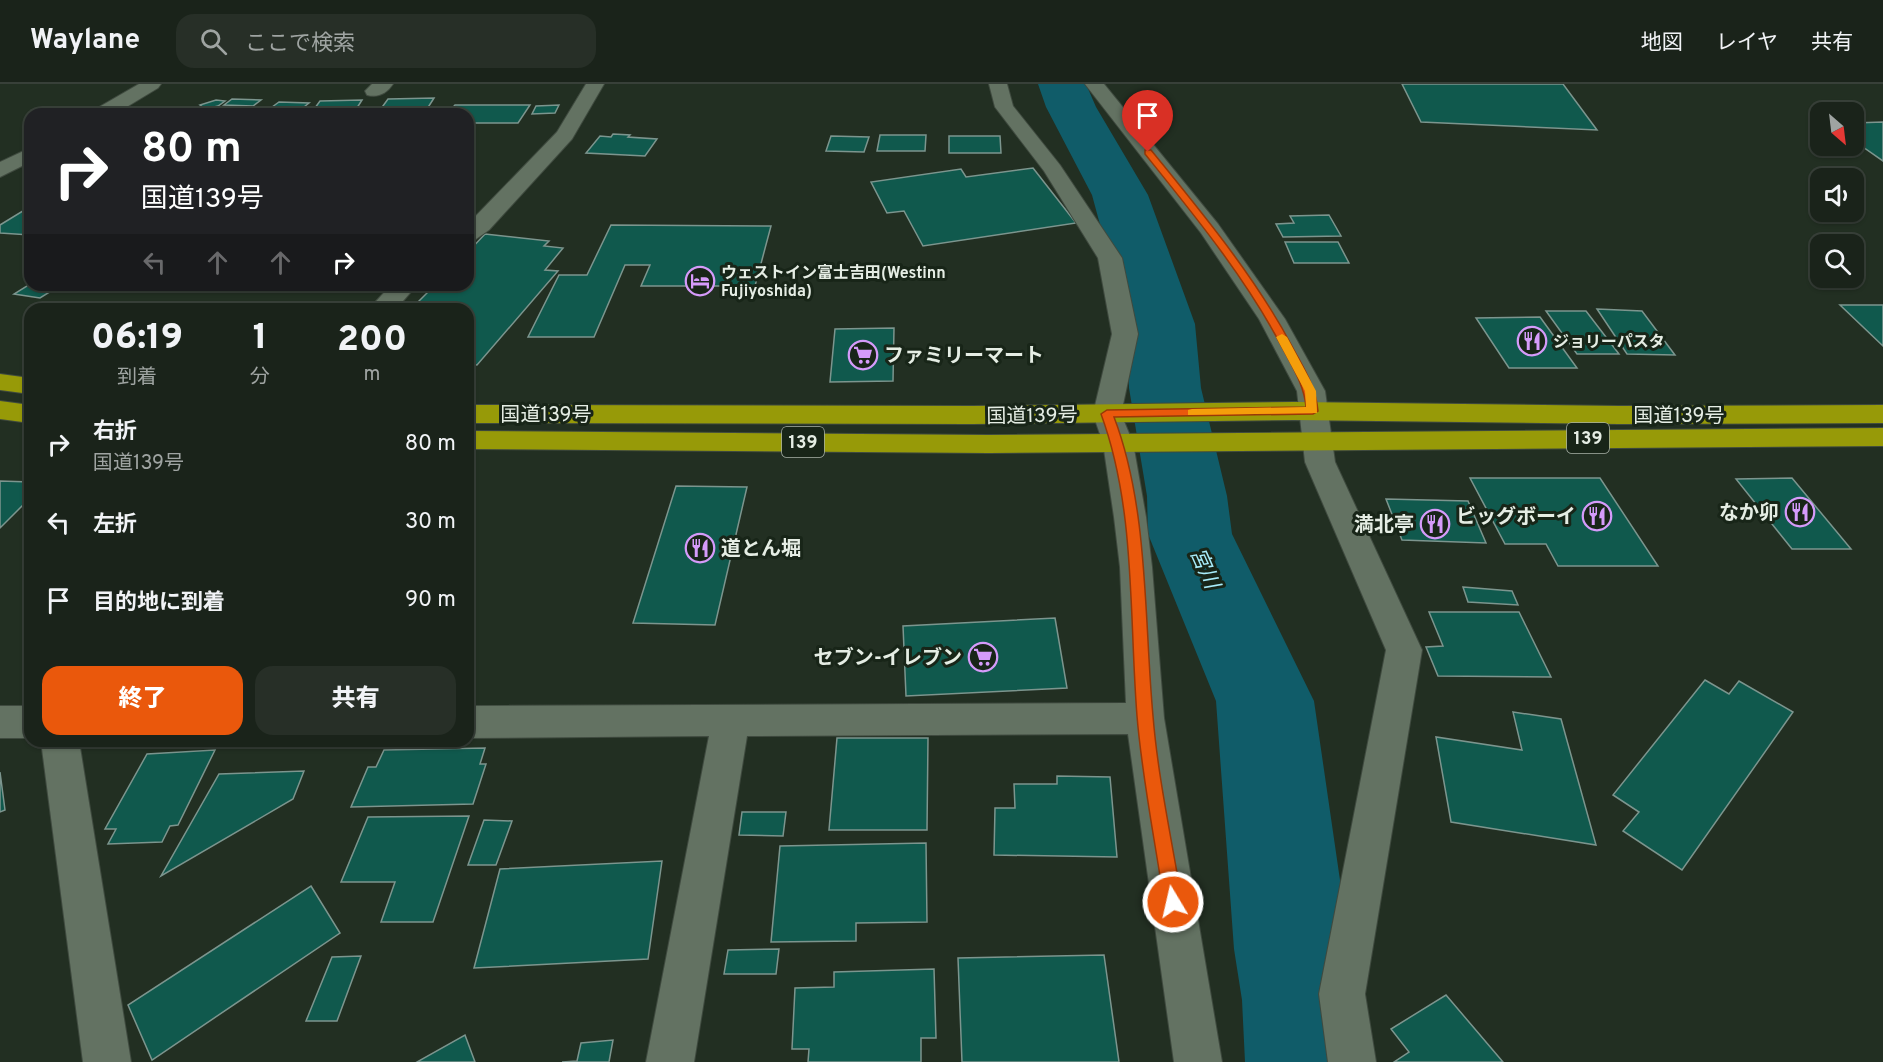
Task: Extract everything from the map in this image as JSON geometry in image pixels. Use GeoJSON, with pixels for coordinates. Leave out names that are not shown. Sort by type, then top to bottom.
{"type":"FeatureCollection","features":[{"type":"Feature","properties":{"kind":"highway"},"geometry":{"type":"LineString","coordinates":[[0,382],[24,385]]}},
{"type":"Feature","properties":{"kind":"highway"},"geometry":{"type":"LineString","coordinates":[[0,410],[24,413]]}},
{"type":"Feature","properties":{"kind":"highway","name":"国道139号"},"geometry":{"type":"LineString","coordinates":[[474,414],[1124,428]]}},
{"type":"Feature","properties":{"kind":"highway","name":"国道139号"},"geometry":{"type":"LineString","coordinates":[[474,440],[1304,427],[1619,415],[1883,414]]}},
{"type":"Feature","properties":{"kind":"highway","name":"国道139号"},"geometry":{"type":"LineString","coordinates":[[1304,427],[1538,438],[1883,438]]}},
{"type":"Feature","properties":{"kind":"street"},"geometry":{"type":"LineString","coordinates":[[111,108],[152,84]]}},
{"type":"Feature","properties":{"kind":"street"},"geometry":{"type":"LineString","coordinates":[[474,230],[565,135],[595,84]]}},
{"type":"Feature","properties":{"kind":"street"},"geometry":{"type":"LineString","coordinates":[[998,84],[1004,107],[1053,169],[1110,258],[1125,334],[1124,428],[1136,567],[1145,718],[1198,1062]]}},
{"type":"Feature","properties":{"kind":"street"},"geometry":{"type":"LineString","coordinates":[[1094,84],[1210,229],[1272,319],[1311,391],[1304,427],[1404,650],[1342,994],[1352,1062]]}},
{"type":"Feature","properties":{"kind":"street"},"geometry":{"type":"LineString","coordinates":[[0,171],[24,157]]}},
{"type":"Feature","properties":{"kind":"street"},"geometry":{"type":"LineString","coordinates":[[388,303],[399,291]]}},
{"type":"Feature","properties":{"kind":"street"},"geometry":{"type":"LineString","coordinates":[[474,722],[1145,718]]}},
{"type":"Feature","properties":{"kind":"street"},"geometry":{"type":"LineString","coordinates":[[670,1062],[731,721]]}},
{"type":"Feature","properties":{"kind":"street"},"geometry":{"type":"LineString","coordinates":[[0,722],[24,722]]}},
{"type":"Feature","properties":{"kind":"street"},"geometry":{"type":"LineString","coordinates":[[61,747],[107,1062]]}},
{"type":"Feature","properties":{"kind":"building"},"geometry":{"type":"Polygon","coordinates":[[[1402,84],[1563,84],[1597,130],[1421,122],[1402,84]]]}},
{"type":"Feature","properties":{"kind":"building"},"geometry":{"type":"Polygon","coordinates":[[[434,98],[428,108],[381,108],[388,99],[434,98]]]}},
{"type":"Feature","properties":{"kind":"building"},"geometry":{"type":"Polygon","coordinates":[[[232,99],[261,100],[253,106],[224,105],[232,99]]]}},
{"type":"Feature","properties":{"kind":"building"},"geometry":{"type":"Polygon","coordinates":[[[216,100],[225,101],[210,108],[200,105],[216,100]]]}},
{"type":"Feature","properties":{"kind":"building"},"geometry":{"type":"Polygon","coordinates":[[[362,100],[357,108],[315,108],[320,101],[362,100]]]}},
{"type":"Feature","properties":{"kind":"building"},"geometry":{"type":"Polygon","coordinates":[[[279,102],[309,103],[303,108],[271,108],[279,102]]]}},
{"type":"Feature","properties":{"kind":"building"},"geometry":{"type":"Polygon","coordinates":[[[455,105],[530,105],[518,123],[474,123],[474,108],[452,108],[455,105]]]}},
{"type":"Feature","properties":{"kind":"building"},"geometry":{"type":"Polygon","coordinates":[[[559,105],[555,113],[532,114],[536,106],[559,105]]]}},
{"type":"Feature","properties":{"kind":"building"},"geometry":{"type":"Polygon","coordinates":[[[1883,122],[1883,161],[1864,148],[1864,123],[1883,122]]]}},
{"type":"Feature","properties":{"kind":"building"},"geometry":{"type":"Polygon","coordinates":[[[613,134],[657,139],[645,156],[586,153],[600,136],[611,137],[613,134]]]}},
{"type":"Feature","properties":{"kind":"building"},"geometry":{"type":"Polygon","coordinates":[[[880,135],[926,135],[925,151],[877,151],[880,135]]]}},
{"type":"Feature","properties":{"kind":"building"},"geometry":{"type":"Polygon","coordinates":[[[831,136],[869,137],[864,152],[826,151],[831,136]]]}},
{"type":"Feature","properties":{"kind":"building"},"geometry":{"type":"Polygon","coordinates":[[[949,136],[1000,136],[1001,153],[949,153],[949,136]]]}},
{"type":"Feature","properties":{"kind":"building"},"geometry":{"type":"Polygon","coordinates":[[[1033,168],[1076,223],[923,246],[904,211],[887,213],[871,182],[961,169],[966,177],[1033,168]]]}},
{"type":"Feature","properties":{"kind":"building"},"geometry":{"type":"Polygon","coordinates":[[[24,210],[24,235],[0,233],[0,225],[24,210]]]}},
{"type":"Feature","properties":{"kind":"building"},"geometry":{"type":"Polygon","coordinates":[[[1329,215],[1341,236],[1283,237],[1276,224],[1294,223],[1290,216],[1329,215]]]}},
{"type":"Feature","properties":{"kind":"building","name":"ウェストイン富士吉田(Westinn Fujiyoshida)"},"geometry":{"type":"Polygon","coordinates":[[[611,225],[771,226],[755,286],[641,286],[650,265],[625,265],[594,337],[528,337],[559,275],[587,275],[611,225]]]}},
{"type":"Feature","properties":{"kind":"building"},"geometry":{"type":"Polygon","coordinates":[[[485,234],[549,241],[544,246],[563,248],[545,270],[558,271],[477,365],[474,365],[474,303],[417,303],[429,291],[474,291],[474,246],[485,234]]]}},
{"type":"Feature","properties":{"kind":"building"},"geometry":{"type":"Polygon","coordinates":[[[1285,242],[1338,242],[1349,263],[1294,263],[1285,242]]]}},
{"type":"Feature","properties":{"kind":"building"},"geometry":{"type":"Polygon","coordinates":[[[24,288],[24,291],[51,291],[40,298],[14,294],[24,288]]]}},
{"type":"Feature","properties":{"kind":"building"},"geometry":{"type":"Polygon","coordinates":[[[1840,305],[1883,305],[1883,346],[1840,305]]]}},
{"type":"Feature","properties":{"kind":"building"},"geometry":{"type":"Polygon","coordinates":[[[1597,309],[1642,311],[1675,355],[1627,354],[1597,309]]]}},
{"type":"Feature","properties":{"kind":"building"},"geometry":{"type":"Polygon","coordinates":[[[1546,311],[1586,311],[1619,354],[1577,354],[1546,311]]]}},
{"type":"Feature","properties":{"kind":"building"},"geometry":{"type":"Polygon","coordinates":[[[1540,317],[1577,368],[1509,368],[1476,318],[1540,317]]]}},
{"type":"Feature","properties":{"kind":"building","name":"ファミリーマート"},"geometry":{"type":"Polygon","coordinates":[[[894,328],[893,381],[830,382],[835,329],[894,328]]]}},
{"type":"Feature","properties":{"kind":"building"},"geometry":{"type":"Polygon","coordinates":[[[1470,478],[1600,478],[1658,566],[1558,566],[1546,544],[1505,544],[1470,478]]]}},
{"type":"Feature","properties":{"kind":"building"},"geometry":{"type":"Polygon","coordinates":[[[1792,478],[1851,549],[1792,549],[1736,479],[1792,478]]]}},
{"type":"Feature","properties":{"kind":"building"},"geometry":{"type":"Polygon","coordinates":[[[0,481],[24,482],[24,504],[0,528],[0,481]]]}},
{"type":"Feature","properties":{"kind":"building"},"geometry":{"type":"Polygon","coordinates":[[[676,486],[747,487],[715,625],[633,623],[676,486]]]}},
{"type":"Feature","properties":{"kind":"building"},"geometry":{"type":"Polygon","coordinates":[[[1386,499],[1468,501],[1486,543],[1402,540],[1386,499]]]}},
{"type":"Feature","properties":{"kind":"building"},"geometry":{"type":"Polygon","coordinates":[[[1463,587],[1512,591],[1518,605],[1468,602],[1463,587]]]}},
{"type":"Feature","properties":{"kind":"building"},"geometry":{"type":"Polygon","coordinates":[[[1429,612],[1519,612],[1551,677],[1438,676],[1426,647],[1443,646],[1429,612]]]}},
{"type":"Feature","properties":{"kind":"building","name":"セブン-イレブン"},"geometry":{"type":"Polygon","coordinates":[[[1055,618],[1067,688],[906,696],[903,626],[1055,618]]]}},
{"type":"Feature","properties":{"kind":"building"},"geometry":{"type":"Polygon","coordinates":[[[1705,680],[1729,694],[1739,681],[1793,712],[1682,870],[1623,831],[1639,812],[1613,795],[1705,680]]]}},
{"type":"Feature","properties":{"kind":"building"},"geometry":{"type":"Polygon","coordinates":[[[1513,712],[1561,719],[1596,845],[1451,822],[1436,737],[1522,750],[1513,712]]]}},
{"type":"Feature","properties":{"kind":"building"},"geometry":{"type":"Polygon","coordinates":[[[837,738],[928,738],[927,830],[829,830],[837,738]]]}},
{"type":"Feature","properties":{"kind":"building"},"geometry":{"type":"Polygon","coordinates":[[[485,748],[480,764],[486,764],[473,804],[351,807],[368,767],[376,767],[384,750],[485,748]]]}},
{"type":"Feature","properties":{"kind":"building"},"geometry":{"type":"Polygon","coordinates":[[[215,750],[178,825],[170,826],[162,842],[108,844],[116,829],[105,829],[147,754],[215,750]]]}},
{"type":"Feature","properties":{"kind":"building"},"geometry":{"type":"Polygon","coordinates":[[[304,771],[293,799],[161,876],[219,774],[304,771]]]}},
{"type":"Feature","properties":{"kind":"building"},"geometry":{"type":"Polygon","coordinates":[[[0,772],[5,810],[0,812],[0,772]]]}},
{"type":"Feature","properties":{"kind":"building"},"geometry":{"type":"Polygon","coordinates":[[[1057,776],[1110,777],[1117,857],[994,855],[995,808],[1015,808],[1014,784],[1057,784],[1057,776]]]}},
{"type":"Feature","properties":{"kind":"building"},"geometry":{"type":"Polygon","coordinates":[[[742,812],[786,812],[783,836],[739,835],[742,812]]]}},
{"type":"Feature","properties":{"kind":"building"},"geometry":{"type":"Polygon","coordinates":[[[469,816],[433,922],[381,922],[395,882],[341,882],[368,817],[469,816]]]}},
{"type":"Feature","properties":{"kind":"building"},"geometry":{"type":"Polygon","coordinates":[[[484,820],[512,821],[496,865],[468,865],[484,820]]]}},
{"type":"Feature","properties":{"kind":"building"},"geometry":{"type":"Polygon","coordinates":[[[926,843],[927,922],[856,923],[856,941],[771,942],[780,846],[926,843]]]}},
{"type":"Feature","properties":{"kind":"building"},"geometry":{"type":"Polygon","coordinates":[[[662,861],[648,959],[474,968],[500,869],[662,861]]]}},
{"type":"Feature","properties":{"kind":"building"},"geometry":{"type":"Polygon","coordinates":[[[311,886],[340,933],[152,1060],[128,1005],[311,886]]]}},
{"type":"Feature","properties":{"kind":"building"},"geometry":{"type":"Polygon","coordinates":[[[779,949],[776,974],[724,974],[728,950],[779,949]]]}},
{"type":"Feature","properties":{"kind":"building"},"geometry":{"type":"Polygon","coordinates":[[[1104,955],[1119,1062],[962,1062],[958,958],[1104,955]]]}},
{"type":"Feature","properties":{"kind":"building"},"geometry":{"type":"Polygon","coordinates":[[[361,956],[337,1021],[306,1021],[332,957],[361,956]]]}},
{"type":"Feature","properties":{"kind":"building"},"geometry":{"type":"Polygon","coordinates":[[[934,969],[936,1038],[921,1038],[921,1062],[808,1062],[809,1049],[792,1049],[795,988],[834,987],[834,972],[934,969]]]}},
{"type":"Feature","properties":{"kind":"building"},"geometry":{"type":"Polygon","coordinates":[[[1446,995],[1503,1062],[1394,1062],[1409,1052],[1391,1029],[1446,995]]]}},
{"type":"Feature","properties":{"kind":"building"},"geometry":{"type":"Polygon","coordinates":[[[465,1035],[475,1062],[417,1062],[465,1035]]]}},
{"type":"Feature","properties":{"kind":"building"},"geometry":{"type":"Polygon","coordinates":[[[613,1040],[609,1062],[562,1062],[577,1061],[581,1043],[613,1040]]]}},
{"type":"Feature","properties":{"kind":"waterway","name":"宮川"},"geometry":{"type":"LineString","coordinates":[[1062,84],[1071,107],[1120,195],[1161,324],[1165,388],[1187,496],[1190,534],[1265,701],[1292,949],[1302,1000],[1308,1062]]}},
{"type":"Feature","properties":{"kind":"slow traffic"},"geometry":{"type":"LineString","coordinates":[[1192,412],[1313,411],[1311,391],[1282,337]]}},
{"type":"Feature","properties":{"kind":"place","name":"ウェストイン富士吉田(Westinn Fujiyoshida)"},"geometry":{"type":"Point","coordinates":[700,281]}},
{"type":"Feature","properties":{"kind":"place","name":"ジョリーパスタ"},"geometry":{"type":"Point","coordinates":[1532,341]}},
{"type":"Feature","properties":{"kind":"place","name":"ファミリーマート"},"geometry":{"type":"Point","coordinates":[863,355]}},
{"type":"Feature","properties":{"kind":"place","name":"なか卯"},"geometry":{"type":"Point","coordinates":[1800,512]}},
{"type":"Feature","properties":{"kind":"place","name":"ビッグボーイ"},"geometry":{"type":"Point","coordinates":[1597,516]}},
{"type":"Feature","properties":{"kind":"place","name":"満北亭"},"geometry":{"type":"Point","coordinates":[1435,524]}},
{"type":"Feature","properties":{"kind":"place","name":"道とん堀"},"geometry":{"type":"Point","coordinates":[700,548]}},
{"type":"Feature","properties":{"kind":"place","name":"セブン-イレブン"},"geometry":{"type":"Point","coordinates":[983,657]}},
{"type":"Feature","properties":{"kind":"route"},"geometry":{"type":"LineString","coordinates":[[1148,152],[1210,229],[1272,319],[1311,391],[1313,411],[1107,414],[1118,443],[1130,517],[1136,567],[1145,718],[1173,902]]}}]}
